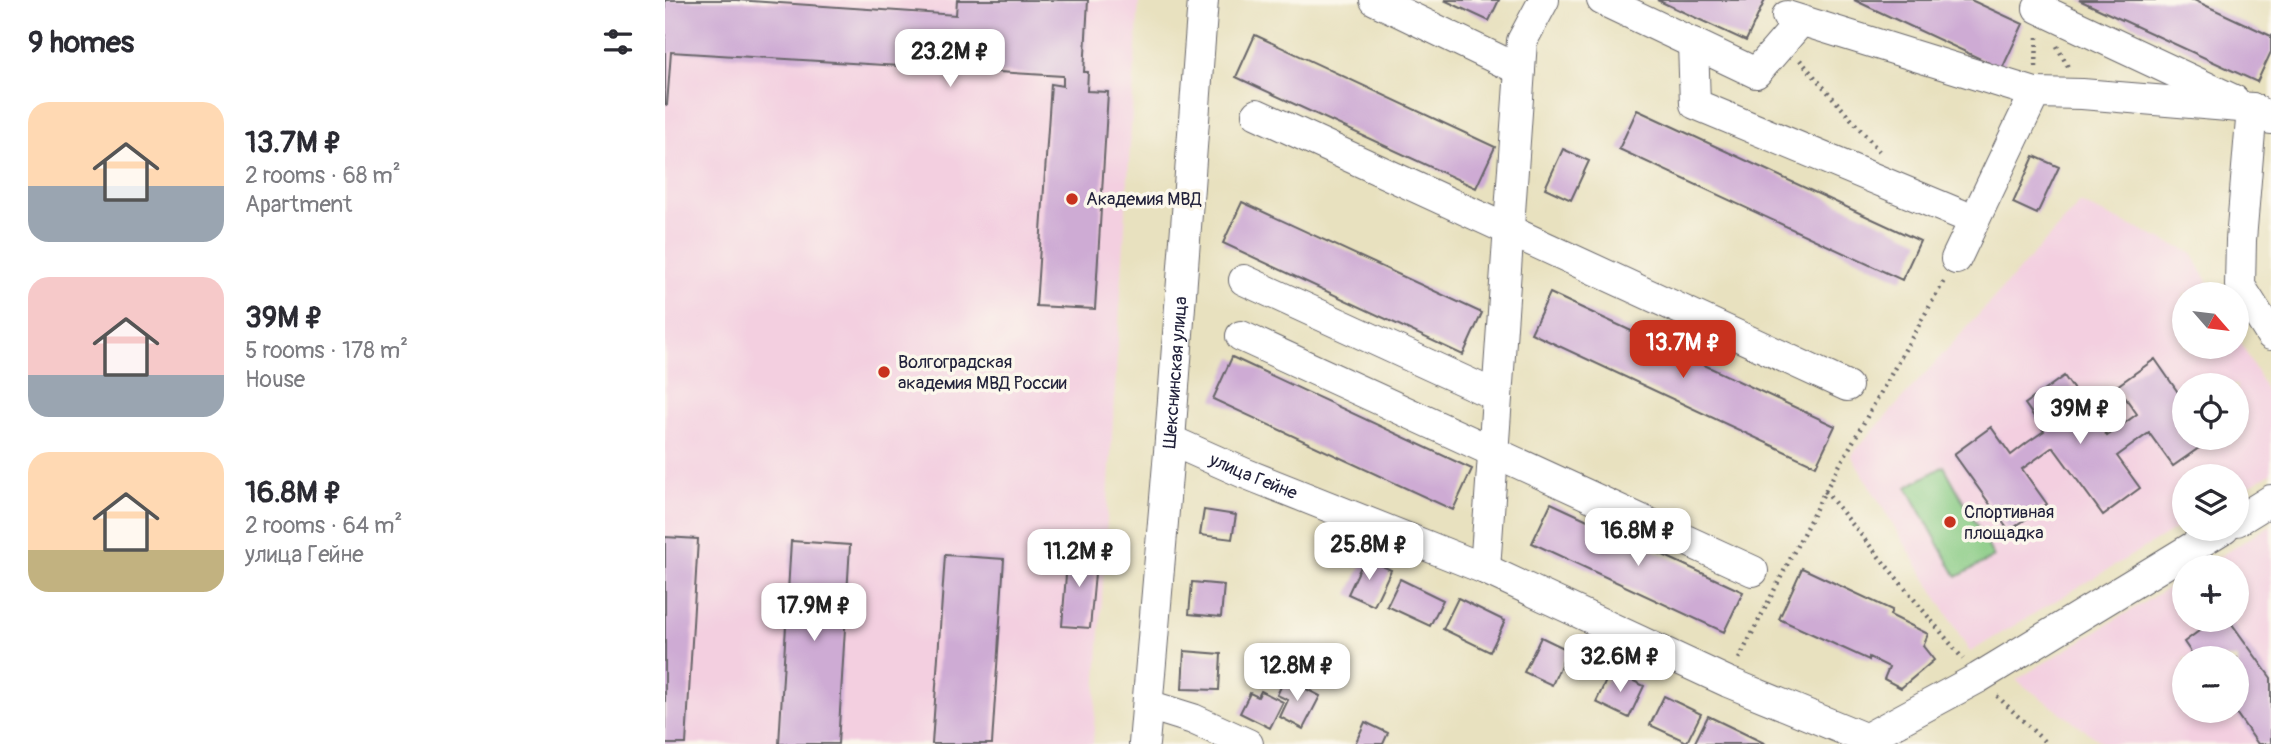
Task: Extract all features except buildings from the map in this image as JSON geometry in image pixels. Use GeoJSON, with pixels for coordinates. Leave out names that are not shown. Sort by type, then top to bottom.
{"type":"FeatureCollection","features":[{"type":"Feature","properties":{"kind":"street","name":"Шекснинская улица"},"geometry":{"type":"LineString","coordinates":[[1144,744],[1203,0]]}},
{"type":"Feature","properties":{"kind":"street"},"geometry":{"type":"LineString","coordinates":[[1375,0],[1520,70]]}},
{"type":"Feature","properties":{"kind":"street"},"geometry":{"type":"LineString","coordinates":[[1485,569],[1522,41],[1544,0]]}},
{"type":"Feature","properties":{"kind":"street"},"geometry":{"type":"LineString","coordinates":[[1602,0],[1756,73],[1794,18],[2035,93],[2082,94],[2265,112]]}},
{"type":"Feature","properties":{"kind":"street"},"geometry":{"type":"LineString","coordinates":[[2038,8],[2265,112]]}},
{"type":"Feature","properties":{"kind":"street"},"geometry":{"type":"LineString","coordinates":[[1693,43],[1695,104],[1974,220]]}},
{"type":"Feature","properties":{"kind":"street"},"geometry":{"type":"LineString","coordinates":[[1956,259],[2035,93]]}},
{"type":"Feature","properties":{"kind":"street"},"geometry":{"type":"LineString","coordinates":[[2265,112],[2241,240],[2241,286],[2271,335]]}},
{"type":"Feature","properties":{"kind":"street"},"geometry":{"type":"LineString","coordinates":[[1257,114],[1847,386]]}},
{"type":"Feature","properties":{"kind":"street"},"geometry":{"type":"LineString","coordinates":[[1244,280],[1497,396]]}},
{"type":"Feature","properties":{"kind":"street"},"geometry":{"type":"LineString","coordinates":[[1241,336],[1753,571]]}},
{"type":"Feature","properties":{"kind":"street","name":"улица Гейне"},"geometry":{"type":"LineString","coordinates":[[1170,440],[1244,473],[1485,569],[1728,682],[1873,741]]}},
{"type":"Feature","properties":{"kind":"street"},"geometry":{"type":"LineString","coordinates":[[2249,514],[2271,500]]}},
{"type":"Feature","properties":{"kind":"street"},"geometry":{"type":"LineString","coordinates":[[1873,741],[2203,541]]}},
{"type":"Feature","properties":{"kind":"street"},"geometry":{"type":"LineString","coordinates":[[1148,705],[1193,719],[1248,744]]}},
{"type":"Feature","properties":{"kind":"path"},"geometry":{"type":"LineString","coordinates":[[2035,93],[2038,8]]}},
{"type":"Feature","properties":{"kind":"path"},"geometry":{"type":"LineString","coordinates":[[1794,18],[1796,55],[1883,156]]}},
{"type":"Feature","properties":{"kind":"path"},"geometry":{"type":"LineString","coordinates":[[2057,45],[2082,94]]}},
{"type":"Feature","properties":{"kind":"path"},"geometry":{"type":"LineString","coordinates":[[1728,682],[1825,491],[1956,259]]}},
{"type":"Feature","properties":{"kind":"path"},"geometry":{"type":"LineString","coordinates":[[1825,491],[1977,678],[2047,744]]}},
{"type":"Feature","properties":{"kind":"shaded area","name":"Волгоградская академия МВД России"},"geometry":{"type":"Polygon","coordinates":[[[665,0],[1139,0],[1093,744],[665,744],[665,0]]]}},
{"type":"Feature","properties":{"kind":"shaded area"},"geometry":{"type":"Polygon","coordinates":[[[2080,203],[2192,253],[2208,282],[2172,282],[2172,359],[2249,358],[2271,399],[2271,473],[2249,486],[2249,464],[2172,464],[2172,531],[1970,652],[1851,455],[2080,203]]]}},
{"type":"Feature","properties":{"kind":"shaded area"},"geometry":{"type":"Polygon","coordinates":[[[2271,525],[2271,744],[2104,744],[2016,680],[2172,585],[2172,632],[2249,632],[2249,555],[2222,555],[2249,541],[2249,538],[2271,525]]]}},
{"type":"Feature","properties":{"kind":"green space","name":"Спортивная площадка"},"geometry":{"type":"Polygon","coordinates":[[[1944,466],[1994,557],[1957,577],[1907,487],[1944,466]]]}},
{"type":"Feature","properties":{"kind":"place","name":"Академия МВД"},"geometry":{"type":"Point","coordinates":[1072,199]}},
{"type":"Feature","properties":{"kind":"place","name":"Волгоградская академия МВД России"},"geometry":{"type":"Point","coordinates":[884,372]}},
{"type":"Feature","properties":{"kind":"place","name":"Спортивная площадка"},"geometry":{"type":"Point","coordinates":[1950,522]}}]}
